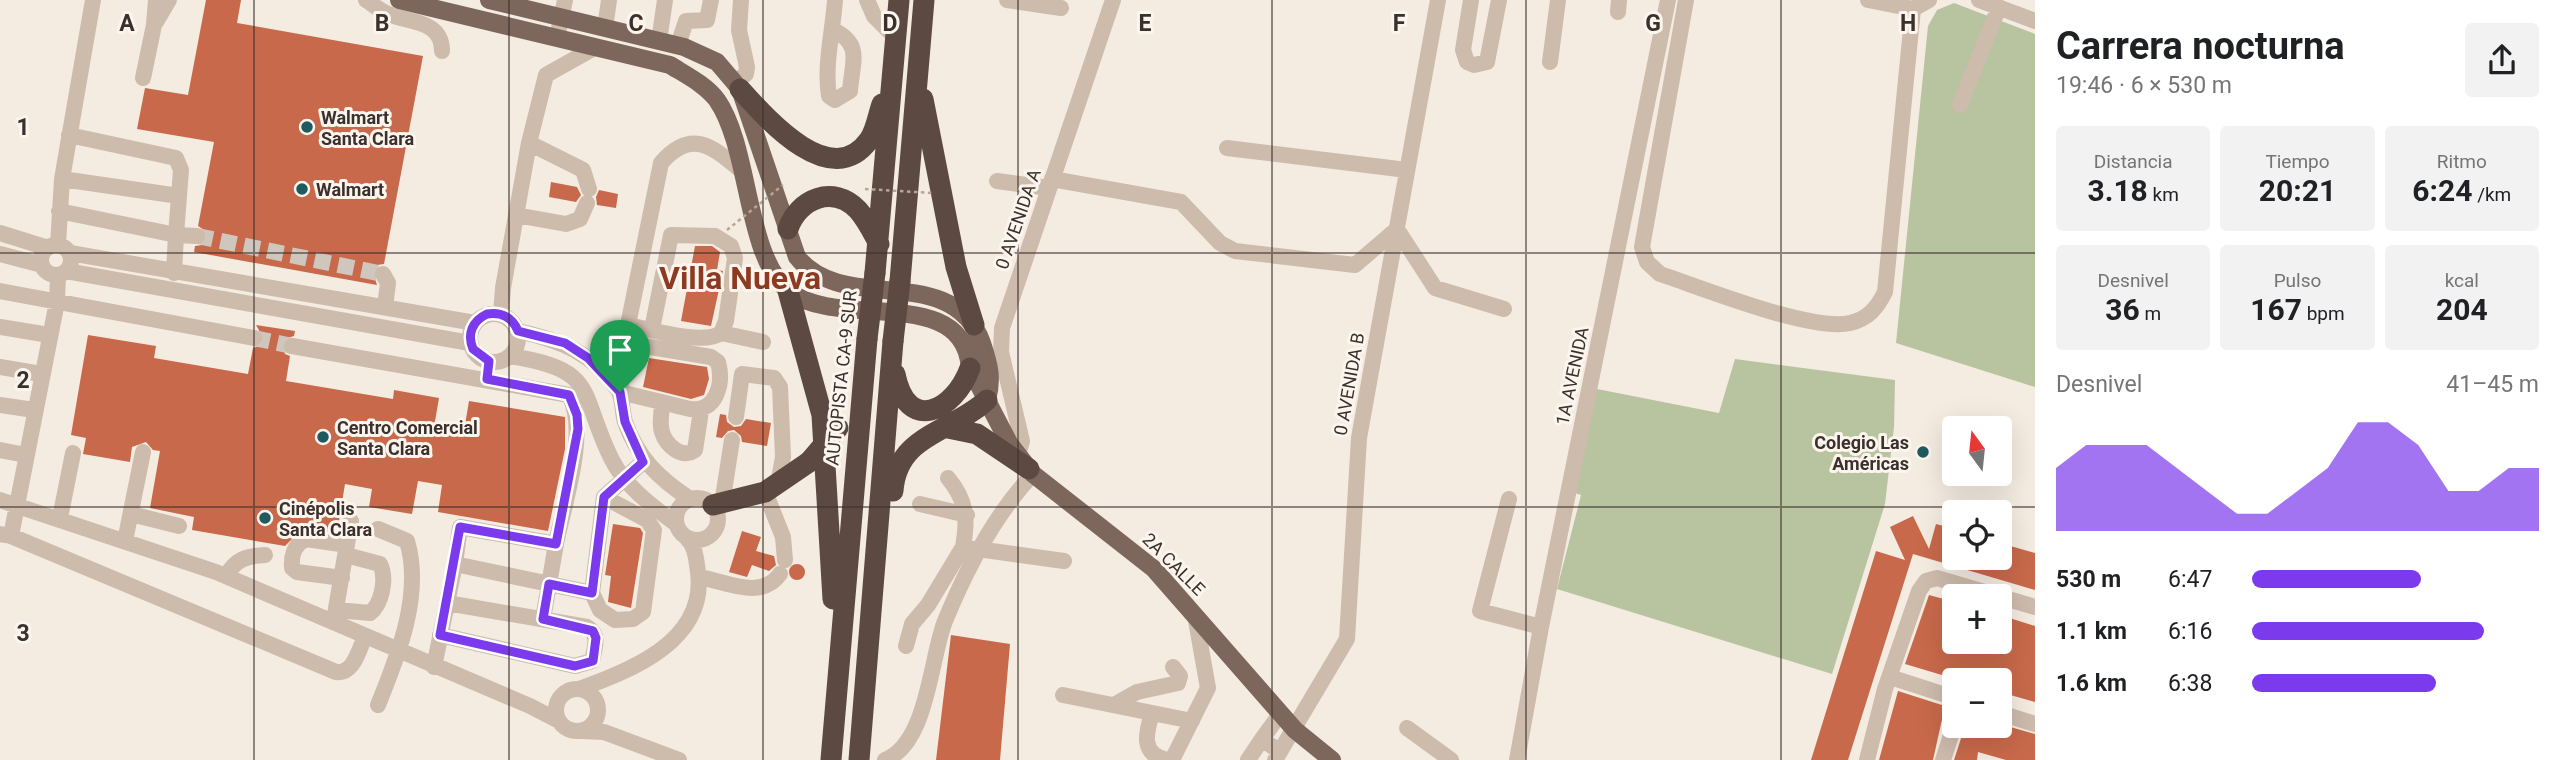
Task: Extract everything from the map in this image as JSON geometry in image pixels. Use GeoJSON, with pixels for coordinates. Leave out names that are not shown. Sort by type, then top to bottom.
{"type":"FeatureCollection","features":[{"type":"Feature","properties":{"kind":"highway","name":"AUTOPISTA CA-9 SUR"},"geometry":{"type":"LineString","coordinates":[[831,760],[862,374],[878,244],[899,0]]}},
{"type":"Feature","properties":{"kind":"highway"},"geometry":{"type":"LineString","coordinates":[[859,760],[892,348],[924,0]]}},
{"type":"Feature","properties":{"kind":"highway"},"geometry":{"type":"LineString","coordinates":[[737,85],[766,118],[805,149],[827,159],[842,158],[859,151],[870,139],[893,72]]}},
{"type":"Feature","properties":{"kind":"highway"},"geometry":{"type":"LineString","coordinates":[[918,72],[956,267],[974,325]]}},
{"type":"Feature","properties":{"kind":"highway"},"geometry":{"type":"LineString","coordinates":[[788,229],[793,215],[802,205],[817,197],[831,196],[856,209],[878,244]]}},
{"type":"Feature","properties":{"kind":"highway"},"geometry":{"type":"LineString","coordinates":[[788,291],[821,415],[837,690]]}},
{"type":"Feature","properties":{"kind":"highway"},"geometry":{"type":"LineString","coordinates":[[892,348],[898,389],[903,401],[912,408],[939,407],[954,398],[970,368]]}},
{"type":"Feature","properties":{"kind":"highway"},"geometry":{"type":"LineString","coordinates":[[718,504],[772,489],[809,462],[838,428],[853,402],[862,374]]}},
{"type":"Feature","properties":{"kind":"highway"},"geometry":{"type":"LineString","coordinates":[[876,570],[891,531],[894,475],[900,461],[923,439],[948,428],[987,400]]}},
{"type":"Feature","properties":{"kind":"highway"},"geometry":{"type":"LineString","coordinates":[[948,428],[978,434],[1026,466]]}},
{"type":"Feature","properties":{"kind":"main road"},"geometry":{"type":"LineString","coordinates":[[399,0],[670,65],[694,80],[717,100],[730,129],[765,254],[788,291]]}},
{"type":"Feature","properties":{"kind":"main road"},"geometry":{"type":"LineString","coordinates":[[489,0],[564,9],[604,28],[678,45],[717,62],[737,85],[797,257],[809,272],[848,286],[929,295],[953,304],[974,325],[990,370],[991,383],[987,400]]}},
{"type":"Feature","properties":{"kind":"main road","name":"2A CALLE"},"geometry":{"type":"LineString","coordinates":[[788,291],[806,302],[830,310],[887,312],[933,319],[955,332],[969,356],[970,368],[1026,466],[1154,569],[1295,730],[1332,760]]}},
{"type":"Feature","properties":{"kind":"street"},"geometry":{"type":"LineString","coordinates":[[93,0],[69,135],[59,211],[59,248],[71,265],[62,273],[18,504],[6,535],[336,673],[343,673],[350,668],[365,637]]}},
{"type":"Feature","properties":{"kind":"street"},"geometry":{"type":"LineString","coordinates":[[143,78],[156,0]]}},
{"type":"Feature","properties":{"kind":"street"},"geometry":{"type":"LineString","coordinates":[[154,24],[169,0]]}},
{"type":"Feature","properties":{"kind":"street"},"geometry":{"type":"LineString","coordinates":[[366,0],[387,14],[433,28],[440,38],[442,51]]}},
{"type":"Feature","properties":{"kind":"street"},"geometry":{"type":"LineString","coordinates":[[604,28],[609,0]]}},
{"type":"Feature","properties":{"kind":"street"},"geometry":{"type":"LineString","coordinates":[[659,41],[665,0]]}},
{"type":"Feature","properties":{"kind":"street"},"geometry":{"type":"LineString","coordinates":[[678,45],[686,22],[703,23],[707,20],[711,0]]}},
{"type":"Feature","properties":{"kind":"street"},"geometry":{"type":"LineString","coordinates":[[737,85],[746,74],[747,67],[739,30],[741,0]]}},
{"type":"Feature","properties":{"kind":"street"},"geometry":{"type":"LineString","coordinates":[[833,30],[835,0]]}},
{"type":"Feature","properties":{"kind":"street"},"geometry":{"type":"LineString","coordinates":[[867,0],[874,16],[896,38]]}},
{"type":"Feature","properties":{"kind":"street"},"geometry":{"type":"LineString","coordinates":[[1007,0],[1061,8]]}},
{"type":"Feature","properties":{"kind":"street","name":"0 AVENIDA A"},"geometry":{"type":"LineString","coordinates":[[1026,466],[1001,352],[1001,334],[1113,0]]}},
{"type":"Feature","properties":{"kind":"street","name":"0 AVENIDA B"},"geometry":{"type":"LineString","coordinates":[[1277,756],[1347,639],[1359,438],[1438,0]]}},
{"type":"Feature","properties":{"kind":"street"},"geometry":{"type":"LineString","coordinates":[[1471,0],[1463,50],[1467,62],[1474,65],[1487,62],[1491,53],[1499,0]]}},
{"type":"Feature","properties":{"kind":"street"},"geometry":{"type":"LineString","coordinates":[[1550,62],[1558,0]]}},
{"type":"Feature","properties":{"kind":"street","name":"1A AVENIDA"},"geometry":{"type":"LineString","coordinates":[[1517,760],[1541,626],[1668,0]]}},
{"type":"Feature","properties":{"kind":"street"},"geometry":{"type":"LineString","coordinates":[[1686,0],[1642,247],[1647,262],[1660,274],[1825,325],[1863,318],[1877,308],[1885,292],[1913,9]]}},
{"type":"Feature","properties":{"kind":"street"},"geometry":{"type":"LineString","coordinates":[[1868,0],[1913,9],[1929,0]]}},
{"type":"Feature","properties":{"kind":"street"},"geometry":{"type":"LineString","coordinates":[[1979,0],[2035,21]]}},
{"type":"Feature","properties":{"kind":"street"},"geometry":{"type":"LineString","coordinates":[[1960,105],[1999,7]]}},
{"type":"Feature","properties":{"kind":"street"},"geometry":{"type":"LineString","coordinates":[[557,38],[564,9]]}},
{"type":"Feature","properties":{"kind":"street"},"geometry":{"type":"LineString","coordinates":[[502,314],[503,288],[529,143],[546,75],[596,47]]}},
{"type":"Feature","properties":{"kind":"street"},"geometry":{"type":"LineString","coordinates":[[69,135],[176,158],[181,170],[174,273]]}},
{"type":"Feature","properties":{"kind":"street"},"geometry":{"type":"LineString","coordinates":[[516,215],[566,224],[580,219],[588,196],[583,170],[529,143]]}},
{"type":"Feature","properties":{"kind":"street"},"geometry":{"type":"LineString","coordinates":[[690,499],[643,462],[625,422],[620,392],[628,325],[648,216],[661,163],[678,147],[700,143],[712,146],[744,173]]}},
{"type":"Feature","properties":{"kind":"street"},"geometry":{"type":"LineString","coordinates":[[1227,148],[1407,170]]}},
{"type":"Feature","properties":{"kind":"street"},"geometry":{"type":"LineString","coordinates":[[62,179],[179,196]]}},
{"type":"Feature","properties":{"kind":"street"},"geometry":{"type":"LineString","coordinates":[[997,181],[1050,184],[1181,202],[1220,243],[1235,251],[1355,265],[1396,229],[1435,288],[1504,309]]}},
{"type":"Feature","properties":{"kind":"street"},"geometry":{"type":"LineString","coordinates":[[59,211],[197,236]]}},
{"type":"Feature","properties":{"kind":"street"},"geometry":{"type":"LineString","coordinates":[[0,233],[174,273],[475,323]]}},
{"type":"Feature","properties":{"kind":"street"},"geometry":{"type":"LineString","coordinates":[[652,329],[668,239],[674,233],[715,236],[727,241],[733,252],[726,321],[720,333]]}},
{"type":"Feature","properties":{"kind":"street"},"geometry":{"type":"LineString","coordinates":[[59,248],[42,256],[42,265],[47,272],[470,343]]}},
{"type":"Feature","properties":{"kind":"street"},"geometry":{"type":"LineString","coordinates":[[0,254],[42,265]]}},
{"type":"Feature","properties":{"kind":"street"},"geometry":{"type":"LineString","coordinates":[[383,274],[388,283],[385,307]]}},
{"type":"Feature","properties":{"kind":"street"},"geometry":{"type":"LineString","coordinates":[[0,291],[254,338]]}},
{"type":"Feature","properties":{"kind":"street"},"geometry":{"type":"LineString","coordinates":[[510,356],[518,345],[518,331],[512,321],[502,314],[487,314],[475,323],[470,343],[477,355],[489,361],[510,356],[558,366],[578,380],[595,410],[612,460],[623,477],[638,494],[700,546]]}},
{"type":"Feature","properties":{"kind":"street"},"geometry":{"type":"LineString","coordinates":[[628,325],[705,339],[720,333],[763,342]]}},
{"type":"Feature","properties":{"kind":"street"},"geometry":{"type":"LineString","coordinates":[[0,327],[49,335]]}},
{"type":"Feature","properties":{"kind":"street"},"geometry":{"type":"LineString","coordinates":[[518,331],[578,349],[620,392],[701,411],[710,407],[717,396],[719,362],[711,357],[626,343]]}},
{"type":"Feature","properties":{"kind":"street"},"geometry":{"type":"LineString","coordinates":[[292,346],[562,391],[569,395],[574,404],[578,429],[543,619]]}},
{"type":"Feature","properties":{"kind":"street"},"geometry":{"type":"LineString","coordinates":[[487,379],[489,361]]}},
{"type":"Feature","properties":{"kind":"street"},"geometry":{"type":"LineString","coordinates":[[0,367],[41,374]]}},
{"type":"Feature","properties":{"kind":"street"},"geometry":{"type":"LineString","coordinates":[[699,577],[765,588],[773,584],[782,567],[783,537],[772,489],[783,457],[779,387],[774,378],[742,374],[736,417]]}},
{"type":"Feature","properties":{"kind":"street"},"geometry":{"type":"LineString","coordinates":[[662,403],[662,434],[677,452],[686,454],[695,450],[699,439],[701,411]]}},
{"type":"Feature","properties":{"kind":"street"},"geometry":{"type":"LineString","coordinates":[[0,405],[34,410]]}},
{"type":"Feature","properties":{"kind":"street"},"geometry":{"type":"LineString","coordinates":[[530,706],[604,680],[678,638],[695,612],[700,546],[718,524],[718,504],[732,440]]}},
{"type":"Feature","properties":{"kind":"street"},"geometry":{"type":"LineString","coordinates":[[0,450],[26,455]]}},
{"type":"Feature","properties":{"kind":"street"},"geometry":{"type":"LineString","coordinates":[[125,541],[143,452]]}},
{"type":"Feature","properties":{"kind":"street"},"geometry":{"type":"LineString","coordinates":[[60,518],[73,453]]}},
{"type":"Feature","properties":{"kind":"street"},"geometry":{"type":"LineString","coordinates":[[604,497],[647,520],[654,530],[643,611],[638,616],[621,621],[609,618],[600,610],[592,593],[604,497],[623,477],[643,462]]}},
{"type":"Feature","properties":{"kind":"street"},"geometry":{"type":"LineString","coordinates":[[885,760],[896,754],[906,742],[921,714],[944,624],[1026,466]]}},
{"type":"Feature","properties":{"kind":"street"},"geometry":{"type":"LineString","coordinates":[[906,646],[912,624],[928,605],[963,547],[967,515],[959,492],[948,478]]}},
{"type":"Feature","properties":{"kind":"street"},"geometry":{"type":"LineString","coordinates":[[681,531],[680,506],[690,499],[702,498],[718,504]]}},
{"type":"Feature","properties":{"kind":"street"},"geometry":{"type":"LineString","coordinates":[[1509,499],[1480,611],[1541,626]]}},
{"type":"Feature","properties":{"kind":"street"},"geometry":{"type":"LineString","coordinates":[[0,500],[60,518],[335,616],[365,637],[530,706],[559,721],[569,730],[614,736],[679,760]]}},
{"type":"Feature","properties":{"kind":"street"},"geometry":{"type":"LineString","coordinates":[[920,504],[967,515]]}},
{"type":"Feature","properties":{"kind":"street"},"geometry":{"type":"LineString","coordinates":[[131,514],[180,526]]}},
{"type":"Feature","properties":{"kind":"street"},"geometry":{"type":"LineString","coordinates":[[335,616],[351,521]]}},
{"type":"Feature","properties":{"kind":"street"},"geometry":{"type":"LineString","coordinates":[[434,667],[460,527],[556,544]]}},
{"type":"Feature","properties":{"kind":"street"},"geometry":{"type":"LineString","coordinates":[[378,529],[407,541],[411,555],[411,582],[400,652],[378,705]]}},
{"type":"Feature","properties":{"kind":"street"},"geometry":{"type":"LineString","coordinates":[[335,616],[374,611],[379,604],[383,574],[380,564],[346,550],[306,539],[298,545],[291,561],[292,568],[297,572],[342,578]]}},
{"type":"Feature","properties":{"kind":"street"},"geometry":{"type":"LineString","coordinates":[[963,547],[1064,561]]}},
{"type":"Feature","properties":{"kind":"street"},"geometry":{"type":"LineString","coordinates":[[226,576],[233,564],[242,558],[265,555]]}},
{"type":"Feature","properties":{"kind":"street"},"geometry":{"type":"LineString","coordinates":[[455,564],[592,593]]}},
{"type":"Feature","properties":{"kind":"street"},"geometry":{"type":"LineString","coordinates":[[1867,760],[1888,684],[1919,590],[1926,581],[1937,578],[2035,607]]}},
{"type":"Feature","properties":{"kind":"street"},"geometry":{"type":"LineString","coordinates":[[440,635],[575,666],[593,661],[596,638],[593,631],[543,619],[447,603]]}},
{"type":"Feature","properties":{"kind":"street"},"geometry":{"type":"LineString","coordinates":[[1172,760],[1208,688],[1195,615]]}},
{"type":"Feature","properties":{"kind":"street"},"geometry":{"type":"LineString","coordinates":[[1114,705],[1137,692],[1178,683],[1180,676],[1173,667]]}},
{"type":"Feature","properties":{"kind":"street"},"geometry":{"type":"LineString","coordinates":[[582,731],[592,725],[604,680]]}},
{"type":"Feature","properties":{"kind":"street"},"geometry":{"type":"LineString","coordinates":[[1888,684],[1942,695]]}},
{"type":"Feature","properties":{"kind":"street"},"geometry":{"type":"LineString","coordinates":[[579,689],[591,694],[614,736]]}},
{"type":"Feature","properties":{"kind":"street"},"geometry":{"type":"LineString","coordinates":[[1063,695],[1192,721]]}},
{"type":"Feature","properties":{"kind":"street"},"geometry":{"type":"LineString","coordinates":[[559,721],[556,708],[561,696]]}},
{"type":"Feature","properties":{"kind":"street"},"geometry":{"type":"LineString","coordinates":[[1152,713],[1146,735],[1147,747],[1153,755],[1167,760]]}},
{"type":"Feature","properties":{"kind":"street"},"geometry":{"type":"LineString","coordinates":[[1248,760],[1281,713]]}},
{"type":"Feature","properties":{"kind":"street"},"geometry":{"type":"LineString","coordinates":[[2012,717],[2035,724]]}},
{"type":"Feature","properties":{"kind":"street"},"geometry":{"type":"LineString","coordinates":[[1407,728],[1451,760]]}},
{"type":"Feature","properties":{"kind":"street"},"geometry":{"type":"LineString","coordinates":[[1943,760],[1950,738]]}},
{"type":"Feature","properties":{"kind":"street"},"geometry":{"type":"LineString","coordinates":[[1262,739],[1277,756]]}},
{"type":"Feature","properties":{"kind":"path"},"geometry":{"type":"LineString","coordinates":[[727,230],[782,185]]}},
{"type":"Feature","properties":{"kind":"path"},"geometry":{"type":"LineString","coordinates":[[865,189],[933,193]]}},
{"type":"Feature","properties":{"kind":"green space"},"geometry":{"type":"Polygon","coordinates":[[[1954,3],[2035,34],[2035,387],[1896,343],[1928,26],[1937,10],[1954,3]]]}},
{"type":"Feature","properties":{"kind":"green space"},"geometry":{"type":"Polygon","coordinates":[[[1735,359],[1895,380],[1894,427],[1885,504],[1832,674],[1557,589],[1581,495],[1575,493],[1597,389],[1719,413],[1735,359]]]}},
{"type":"Feature","properties":{"kind":"building","name":"Walmart"},"geometry":{"type":"Polygon","coordinates":[[[206,0],[241,0],[237,23],[423,56],[384,264],[377,265],[373,273],[377,285],[194,252],[195,246],[202,245],[207,237],[206,231],[198,226],[214,142],[137,129],[145,88],[188,95],[206,0]]]}},
{"type":"Feature","properties":{"kind":"building"},"geometry":{"type":"Polygon","coordinates":[[[551,182],[577,187],[581,195],[576,202],[549,197],[551,182]]]}},
{"type":"Feature","properties":{"kind":"building"},"geometry":{"type":"Polygon","coordinates":[[[599,190],[618,194],[616,208],[597,205],[599,190]]]}},
{"type":"Feature","properties":{"kind":"building"},"geometry":{"type":"Polygon","coordinates":[[[695,246],[712,246],[720,252],[717,270],[723,271],[711,326],[681,321],[695,246]]]}},
{"type":"Feature","properties":{"kind":"building","name":"Centro Comercial Santa Clara"},"geometry":{"type":"Polygon","coordinates":[[[256,325],[295,331],[294,336],[284,339],[282,345],[285,354],[290,356],[286,381],[393,399],[394,390],[439,398],[434,427],[464,431],[469,401],[565,417],[565,449],[548,531],[438,512],[442,485],[418,481],[412,514],[369,507],[372,489],[345,484],[337,533],[302,529],[285,546],[192,530],[194,517],[150,508],[160,451],[153,450],[146,442],[132,447],[130,462],[83,454],[86,438],[71,435],[88,335],[156,346],[154,358],[248,374],[253,348],[261,345],[264,339],[256,325]]]}},
{"type":"Feature","properties":{"kind":"building"},"geometry":{"type":"Polygon","coordinates":[[[649,358],[707,367],[709,379],[704,395],[691,399],[643,387],[649,358]]]}},
{"type":"Feature","properties":{"kind":"building"},"geometry":{"type":"Polygon","coordinates":[[[720,414],[726,415],[727,422],[734,427],[741,426],[746,419],[771,423],[767,446],[742,442],[741,436],[734,430],[728,431],[722,438],[716,437],[720,414]]]}},
{"type":"Feature","properties":{"kind":"building"},"geometry":{"type":"Polygon","coordinates":[[[1913,516],[1929,549],[1936,524],[1942,526],[1942,563],[1913,554],[1848,760],[1811,760],[1876,551],[1905,560],[1890,527],[1913,516]]]}},
{"type":"Feature","properties":{"kind":"building"},"geometry":{"type":"Polygon","coordinates":[[[613,524],[640,528],[643,533],[631,608],[608,602],[611,576],[605,575],[613,524]]]}},
{"type":"Feature","properties":{"kind":"building"},"geometry":{"type":"Polygon","coordinates":[[[742,531],[761,537],[756,551],[774,556],[776,565],[769,571],[752,565],[747,577],[729,572],[742,531]]]}},
{"type":"Feature","properties":{"kind":"building"},"geometry":{"type":"Polygon","coordinates":[[[2012,546],[2035,553],[2035,590],[1967,570],[2012,570],[2012,546]]]}},
{"type":"Feature","properties":{"kind":"building"},"geometry":{"type":"Polygon","coordinates":[[[797,564],[805,572],[797,580],[789,572],[797,564]]]}},
{"type":"Feature","properties":{"kind":"building"},"geometry":{"type":"Polygon","coordinates":[[[1929,595],[1942,598],[1942,654],[2012,654],[2012,619],[2035,626],[2035,702],[2012,695],[2012,668],[1942,668],[1942,675],[1905,664],[1929,595]]]}},
{"type":"Feature","properties":{"kind":"building"},"geometry":{"type":"Polygon","coordinates":[[[951,635],[1010,644],[1000,760],[936,760],[951,635]]]}},
{"type":"Feature","properties":{"kind":"building"},"geometry":{"type":"Polygon","coordinates":[[[1898,691],[1942,705],[1942,720],[1933,760],[1879,760],[1898,691]]]}},
{"type":"Feature","properties":{"kind":"building"},"geometry":{"type":"Polygon","coordinates":[[[2012,727],[2035,734],[2035,760],[2006,760],[1978,752],[1977,760],[1954,760],[1961,738],[2012,738],[2012,727]]]}},
{"type":"Feature","properties":{"kind":"tunnel"},"geometry":{"type":"LineString","coordinates":[[197,236],[383,274]]}},
{"type":"Feature","properties":{"kind":"tunnel"},"geometry":{"type":"LineString","coordinates":[[254,338],[292,346]]}},
{"type":"Feature","properties":{"kind":"place","name":"Walmart Santa Clara"},"geometry":{"type":"Point","coordinates":[307,127]}},
{"type":"Feature","properties":{"kind":"place","name":"Walmart"},"geometry":{"type":"Point","coordinates":[302,189]}},
{"type":"Feature","properties":{"kind":"place","name":"Centro Comercial Santa Clara"},"geometry":{"type":"Point","coordinates":[323,437]}},
{"type":"Feature","properties":{"kind":"place","name":"Colegio Las Américas"},"geometry":{"type":"Point","coordinates":[1923,452]}},
{"type":"Feature","properties":{"kind":"place","name":"Cinépolis Santa Clara"},"geometry":{"type":"Point","coordinates":[265,518]}},
{"type":"Feature","properties":{"kind":"district","name":"Villa Nueva"},"geometry":{"type":"Point","coordinates":[740,278]}},
{"type":"Feature","properties":{"kind":"route"},"geometry":{"type":"LineString","coordinates":[[487,314],[502,314],[512,321],[518,331],[578,349],[620,392],[625,422],[643,462],[623,477],[604,497],[592,593],[549,584],[543,619],[587,627],[593,631],[596,638],[593,661],[575,666],[440,635],[460,527],[556,544],[578,429],[574,404],[569,395],[562,391],[487,379],[489,361],[477,355],[470,343],[471,329],[475,323],[487,314]]}}]}
